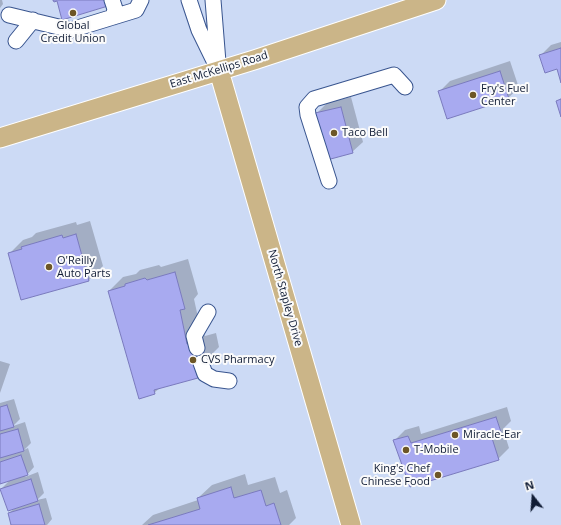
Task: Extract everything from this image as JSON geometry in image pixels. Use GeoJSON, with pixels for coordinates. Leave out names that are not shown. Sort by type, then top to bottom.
{"type":"FeatureCollection","features":[{"type":"Feature","properties":{"kind":"main road","name":"East McKellips Road"},"geometry":{"type":"LineString","coordinates":[[0,138],[219,70],[436,0]]}},
{"type":"Feature","properties":{"kind":"main road","name":"North Stapley Drive"},"geometry":{"type":"LineString","coordinates":[[219,70],[350,525]]}},
{"type":"Feature","properties":{"kind":"street"},"geometry":{"type":"LineString","coordinates":[[112,0],[115,9],[136,10],[141,0]]}},
{"type":"Feature","properties":{"kind":"street","name":"North Stapley Drive"},"geometry":{"type":"LineString","coordinates":[[189,0],[199,30],[219,70]]}},
{"type":"Feature","properties":{"kind":"street","name":"North Stapley Drive"},"geometry":{"type":"LineString","coordinates":[[213,0],[219,70]]}},
{"type":"Feature","properties":{"kind":"street"},"geometry":{"type":"LineString","coordinates":[[9,15],[71,30],[122,9]]}},
{"type":"Feature","properties":{"kind":"street"},"geometry":{"type":"LineString","coordinates":[[16,41],[33,20]]}},
{"type":"Feature","properties":{"kind":"street"},"geometry":{"type":"LineString","coordinates":[[329,181],[308,115],[307,106],[314,99],[394,74],[405,87]]}},
{"type":"Feature","properties":{"kind":"street"},"geometry":{"type":"LineString","coordinates":[[197,348],[194,336],[208,312]]}},
{"type":"Feature","properties":{"kind":"street"},"geometry":{"type":"LineString","coordinates":[[201,363],[205,374],[214,379],[229,381]]}},
{"type":"Feature","properties":{"kind":"building","name":"Global Credit Union"},"geometry":{"type":"Polygon","coordinates":[[[53,0],[106,0],[108,6],[62,20],[57,1],[54,2],[53,0]]]}},
{"type":"Feature","properties":{"kind":"building"},"geometry":{"type":"Polygon","coordinates":[[[561,48],[561,83],[557,69],[545,73],[539,55],[561,48]]]}},
{"type":"Feature","properties":{"kind":"building","name":"Fry's Fuel Center"},"geometry":{"type":"Polygon","coordinates":[[[500,71],[509,99],[447,119],[438,91],[500,71]]]}},
{"type":"Feature","properties":{"kind":"building"},"geometry":{"type":"Polygon","coordinates":[[[561,99],[561,117],[556,101],[561,99]]]}},
{"type":"Feature","properties":{"kind":"building","name":"Taco Bell"},"geometry":{"type":"Polygon","coordinates":[[[341,107],[353,153],[327,160],[315,113],[341,107]]]}},
{"type":"Feature","properties":{"kind":"building","name":"O'Reilly Auto Parts"},"geometry":{"type":"Polygon","coordinates":[[[76,234],[89,281],[21,300],[8,253],[22,249],[21,247],[62,235],[63,238],[76,234]]]}},
{"type":"Feature","properties":{"kind":"building","name":"CVS Pharmacy"},"geometry":{"type":"Polygon","coordinates":[[[175,272],[185,309],[180,310],[187,344],[202,346],[206,361],[194,365],[198,378],[154,390],[155,394],[139,399],[108,291],[145,278],[147,280],[175,272]]]}},
{"type":"Feature","properties":{"kind":"building"},"geometry":{"type":"Polygon","coordinates":[[[7,405],[14,427],[0,431],[0,407],[7,405]]]}},
{"type":"Feature","properties":{"kind":"building"},"geometry":{"type":"Polygon","coordinates":[[[496,417],[501,432],[491,435],[499,460],[410,487],[393,440],[408,436],[411,443],[496,417]]]}},
{"type":"Feature","properties":{"kind":"building"},"geometry":{"type":"Polygon","coordinates":[[[18,429],[24,451],[0,458],[0,434],[18,429]]]}},
{"type":"Feature","properties":{"kind":"building"},"geometry":{"type":"Polygon","coordinates":[[[21,455],[28,475],[0,484],[0,462],[21,455]]]}},
{"type":"Feature","properties":{"kind":"building"},"geometry":{"type":"Polygon","coordinates":[[[31,479],[38,501],[8,511],[0,489],[31,479]]]}},
{"type":"Feature","properties":{"kind":"building"},"geometry":{"type":"Polygon","coordinates":[[[231,487],[234,498],[261,490],[266,506],[274,503],[281,525],[148,525],[200,509],[197,498],[231,487]]]}},
{"type":"Feature","properties":{"kind":"building"},"geometry":{"type":"Polygon","coordinates":[[[39,504],[45,525],[11,525],[8,513],[39,504]]]}},
{"type":"Feature","properties":{"kind":"place","name":"Global Credit Union"},"geometry":{"type":"Point","coordinates":[73,13]}},
{"type":"Feature","properties":{"kind":"place","name":"Fry's Fuel Center"},"geometry":{"type":"Point","coordinates":[473,95]}},
{"type":"Feature","properties":{"kind":"place","name":"Taco Bell"},"geometry":{"type":"Point","coordinates":[334,133]}},
{"type":"Feature","properties":{"kind":"place","name":"O'Reilly Auto Parts"},"geometry":{"type":"Point","coordinates":[49,267]}},
{"type":"Feature","properties":{"kind":"place","name":"CVS Pharmacy"},"geometry":{"type":"Point","coordinates":[193,360]}},
{"type":"Feature","properties":{"kind":"place","name":"Miracle-Ear"},"geometry":{"type":"Point","coordinates":[455,435]}},
{"type":"Feature","properties":{"kind":"place","name":"T-Mobile"},"geometry":{"type":"Point","coordinates":[406,450]}},
{"type":"Feature","properties":{"kind":"place","name":"King's Chef Chinese Food"},"geometry":{"type":"Point","coordinates":[438,475]}}]}
